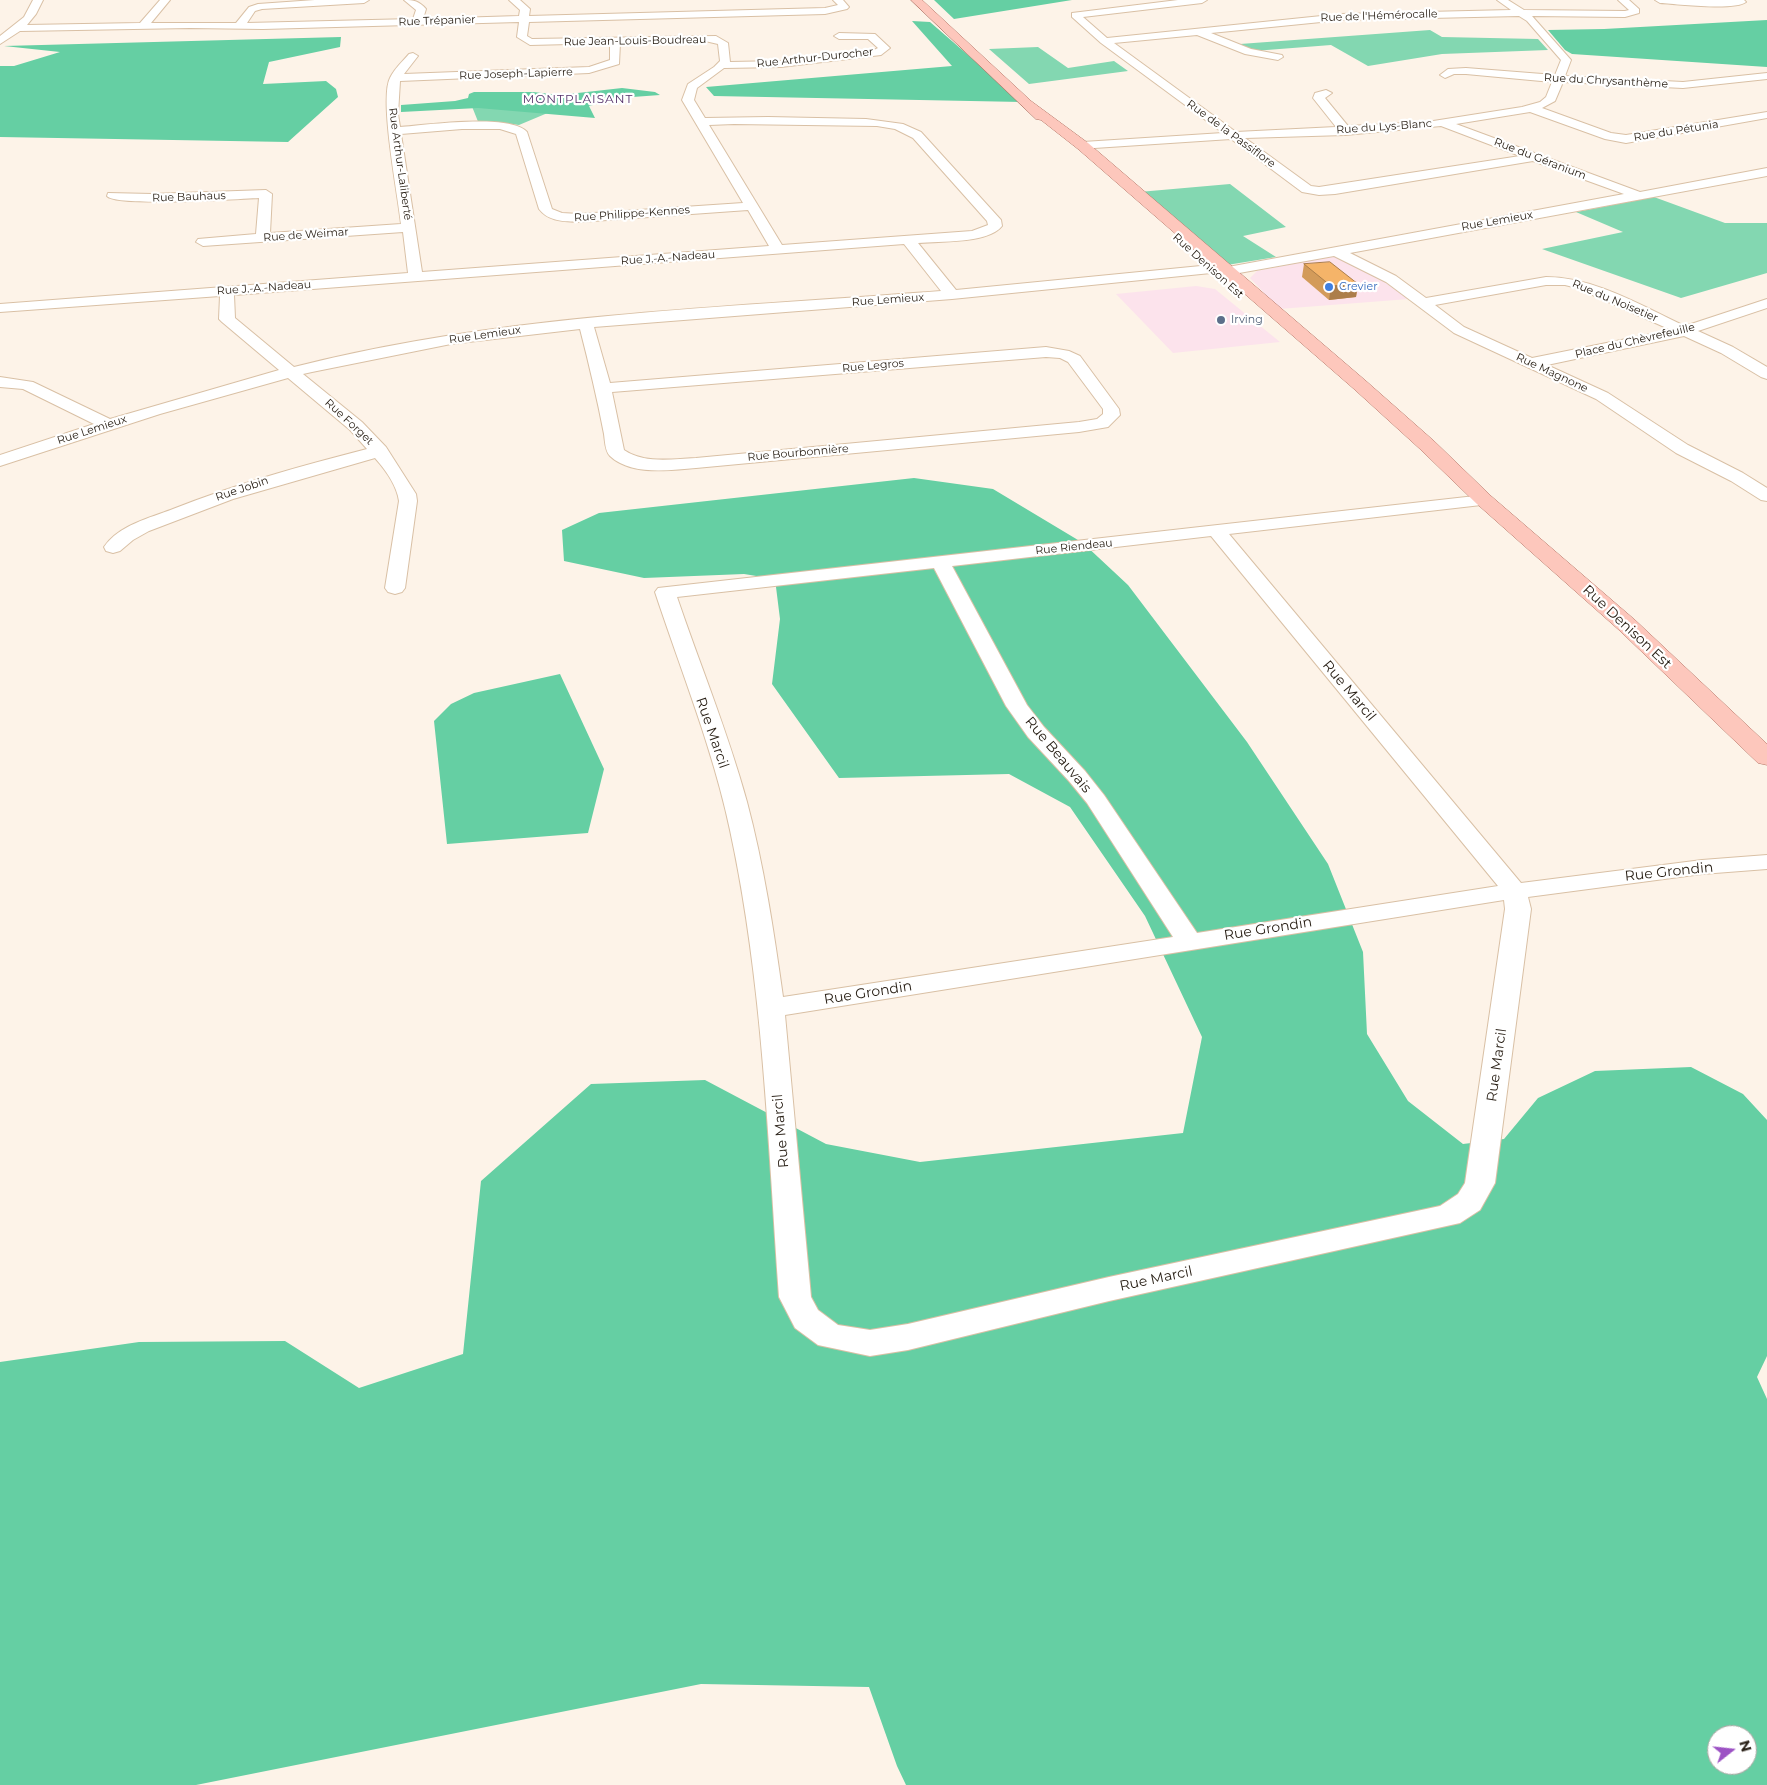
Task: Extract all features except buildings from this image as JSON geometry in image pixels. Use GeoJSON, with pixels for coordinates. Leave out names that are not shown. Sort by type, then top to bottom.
{"type":"FeatureCollection","features":[{"type":"Feature","properties":{"kind":"main road","name":"Rue Denison Est"},"geometry":{"type":"LineString","coordinates":[[916,0],[1028,104],[1050,127],[1076,146],[1220,272]]}},
{"type":"Feature","properties":{"kind":"main road","name":"Rue Denison Est"},"geometry":{"type":"LineString","coordinates":[[1028,104],[1083,146],[1413,446],[1484,500],[1627,625],[1767,758]]}},
{"type":"Feature","properties":{"kind":"street"},"geometry":{"type":"LineString","coordinates":[[0,41],[19,28],[32,15],[38,0]]}},
{"type":"Feature","properties":{"kind":"street"},"geometry":{"type":"LineString","coordinates":[[144,26],[165,0]]}},
{"type":"Feature","properties":{"kind":"street"},"geometry":{"type":"LineString","coordinates":[[239,26],[252,9],[261,6],[364,0]]}},
{"type":"Feature","properties":{"kind":"street"},"geometry":{"type":"LineString","coordinates":[[409,0],[421,10],[417,22]]}},
{"type":"Feature","properties":{"kind":"street","name":"Rue Jean-Louis-Boudreau"},"geometry":{"type":"LineString","coordinates":[[514,0],[525,9],[522,37],[530,42],[716,39],[724,44],[726,58],[722,65]]}},
{"type":"Feature","properties":{"kind":"street","name":"Rue Trépanier"},"geometry":{"type":"LineString","coordinates":[[19,28],[239,26],[831,11],[844,7],[838,0]]}},
{"type":"Feature","properties":{"kind":"street","name":"Rue de la Passiflore"},"geometry":{"type":"LineString","coordinates":[[1202,0],[1075,15],[1105,41],[1302,186],[1319,191],[1335,190],[1534,157]]}},
{"type":"Feature","properties":{"kind":"street","name":"Rue du Lys-Blanc"},"geometry":{"type":"LineString","coordinates":[[1083,146],[1232,135],[1345,131],[1442,122],[1530,108],[1544,104],[1551,99],[1567,63],[1565,58],[1530,19],[1502,0]]}},
{"type":"Feature","properties":{"kind":"street","name":"Rue de l'Hémérocalle"},"geometry":{"type":"LineString","coordinates":[[1105,41],[1333,17],[1520,13],[1625,14],[1636,11],[1623,0]]}},
{"type":"Feature","properties":{"kind":"street"},"geometry":{"type":"LineString","coordinates":[[1660,0],[1741,2],[1739,0]]}},
{"type":"Feature","properties":{"kind":"street"},"geometry":{"type":"LineString","coordinates":[[1411,4],[1424,14]]}},
{"type":"Feature","properties":{"kind":"street"},"geometry":{"type":"LineString","coordinates":[[1319,9],[1333,17]]}},
{"type":"Feature","properties":{"kind":"street"},"geometry":{"type":"LineString","coordinates":[[1199,32],[1249,52],[1278,57]]}},
{"type":"Feature","properties":{"kind":"street","name":"Rue Arthur-Durocher"},"geometry":{"type":"LineString","coordinates":[[722,65],[792,63],[877,52],[885,48],[871,36],[839,36]]}},
{"type":"Feature","properties":{"kind":"street","name":"Rue Joseph-Lapierre"},"geometry":{"type":"LineString","coordinates":[[395,78],[589,70],[614,62],[615,41]]}},
{"type":"Feature","properties":{"kind":"street"},"geometry":{"type":"LineString","coordinates":[[395,78],[413,56]]}},
{"type":"Feature","properties":{"kind":"street"},"geometry":{"type":"LineString","coordinates":[[722,65],[695,83],[690,89],[689,103],[778,250]]}},
{"type":"Feature","properties":{"kind":"street","name":"Rue du Chrysanthème"},"geometry":{"type":"LineString","coordinates":[[1445,75],[1452,71],[1466,71],[1683,85],[1767,76]]}},
{"type":"Feature","properties":{"kind":"street","name":"Rue Arthur-Laliberté"},"geometry":{"type":"LineString","coordinates":[[395,78],[392,98],[394,131],[416,277]]}},
{"type":"Feature","properties":{"kind":"street"},"geometry":{"type":"LineString","coordinates":[[1326,93],[1319,95],[1320,100],[1345,131]]}},
{"type":"Feature","properties":{"kind":"street","name":"Rue du Pétunia"},"geometry":{"type":"LineString","coordinates":[[1530,108],[1609,136],[1626,139],[1767,115]]}},
{"type":"Feature","properties":{"kind":"street","name":"Rue J.-A.-Nadeau"},"geometry":{"type":"LineString","coordinates":[[0,308],[980,234],[992,229],[996,224],[910,131],[882,124],[798,120],[750,119],[700,122]]}},
{"type":"Feature","properties":{"kind":"street","name":"Rue du Géranium"},"geometry":{"type":"LineString","coordinates":[[1442,122],[1637,196]]}},
{"type":"Feature","properties":{"kind":"street","name":"Rue Philippe-Kennes"},"geometry":{"type":"LineString","coordinates":[[394,131],[493,125],[516,127],[521,132],[546,209],[549,213],[560,217],[585,218],[751,206]]}},
{"type":"Feature","properties":{"kind":"street","name":"Rue Lemieux"},"geometry":{"type":"LineString","coordinates":[[0,461],[176,403],[291,371],[419,344],[514,331],[586,324],[984,292],[1013,294],[1122,287],[1220,272],[1767,172]]}},
{"type":"Feature","properties":{"kind":"street","name":"Rue Bauhaus"},"geometry":{"type":"LineString","coordinates":[[112,196],[152,198],[266,194],[263,238]]}},
{"type":"Feature","properties":{"kind":"street","name":"Rue de Weimar"},"geometry":{"type":"LineString","coordinates":[[203,242],[409,227]]}},
{"type":"Feature","properties":{"kind":"street"},"geometry":{"type":"LineString","coordinates":[[908,240],[952,295]]}},
{"type":"Feature","properties":{"kind":"street","name":"Rue Magnone"},"geometry":{"type":"LineString","coordinates":[[1336,251],[1390,279],[1459,330],[1621,407],[1682,449],[1737,477],[1767,496]]}},
{"type":"Feature","properties":{"kind":"street","name":"Rue du Noisetier"},"geometry":{"type":"LineString","coordinates":[[1422,303],[1546,281],[1565,281],[1582,285],[1686,331],[1727,350],[1767,374]]}},
{"type":"Feature","properties":{"kind":"street","name":"Rue Forget"},"geometry":{"type":"LineString","coordinates":[[227,291],[227,319],[356,426],[380,451],[400,482],[408,501],[395,588]]}},
{"type":"Feature","properties":{"kind":"street","name":"Place du Chèvrefeuille"},"geometry":{"type":"LineString","coordinates":[[1531,364],[1686,331],[1767,303]]}},
{"type":"Feature","properties":{"kind":"street","name":"Rue Bourbonnière"},"geometry":{"type":"LineString","coordinates":[[586,324],[603,388],[616,452],[630,462],[641,464],[696,463],[1079,427],[1102,423],[1112,415]]}},
{"type":"Feature","properties":{"kind":"street","name":"Rue Legros"},"geometry":{"type":"LineString","coordinates":[[603,388],[1046,352],[1063,354],[1074,359],[1111,409],[1112,415]]}},
{"type":"Feature","properties":{"kind":"street"},"geometry":{"type":"LineString","coordinates":[[0,382],[27,385],[108,424]]}},
{"type":"Feature","properties":{"kind":"street","name":"Rue Jobin"},"geometry":{"type":"LineString","coordinates":[[113,547],[118,541],[147,525],[244,488],[278,477],[380,451]]}},
{"type":"Feature","properties":{"kind":"street","name":"Rue Riendeau"},"geometry":{"type":"LineString","coordinates":[[665,592],[1484,500]]}},
{"type":"Feature","properties":{"kind":"street","name":"Rue Marcil"},"geometry":{"type":"LineString","coordinates":[[665,592],[727,777],[742,830],[771,1008],[795,1296],[806,1319],[830,1336],[870,1343],[908,1337],[1110,1289],[1449,1215],[1469,1202],[1480,1183],[1518,909],[1515,891],[1216,531]]}},
{"type":"Feature","properties":{"kind":"street","name":"Rue Beauvais"},"geometry":{"type":"LineString","coordinates":[[940,561],[1017,706],[1036,732],[1077,776],[1096,800],[1189,941]]}},
{"type":"Feature","properties":{"kind":"street","name":"Rue Grondin"},"geometry":{"type":"LineString","coordinates":[[771,1008],[1515,891],[1702,867],[1767,862]]}},
{"type":"Feature","properties":{"kind":"shaded area"},"geometry":{"type":"Polygon","coordinates":[[[1334,256],[1375,275],[1409,299],[1279,309],[1250,278],[1257,271],[1334,256]]]}},
{"type":"Feature","properties":{"kind":"shaded area"},"geometry":{"type":"Polygon","coordinates":[[[1196,286],[1215,289],[1280,342],[1173,353],[1116,294],[1196,286]]]}},
{"type":"Feature","properties":{"kind":"green space"},"geometry":{"type":"Polygon","coordinates":[[[934,0],[1072,0],[954,19],[934,0]]]}},
{"type":"Feature","properties":{"kind":"green space"},"geometry":{"type":"Polygon","coordinates":[[[1767,20],[1767,67],[1572,54],[1565,50],[1548,30],[1604,29],[1767,20]]]}},
{"type":"Feature","properties":{"kind":"green space"},"geometry":{"type":"Polygon","coordinates":[[[912,21],[930,22],[1051,127],[1022,102],[714,96],[706,87],[952,66],[912,21]]]}},
{"type":"Feature","properties":{"kind":"green space"},"geometry":{"type":"Polygon","coordinates":[[[1430,30],[1442,37],[1538,39],[1548,50],[1442,54],[1368,66],[1331,45],[1254,51],[1240,44],[1430,30]]]}},
{"type":"Feature","properties":{"kind":"green space"},"geometry":{"type":"Polygon","coordinates":[[[341,37],[340,47],[269,62],[263,84],[326,81],[336,89],[338,97],[288,142],[0,137],[0,66],[14,66],[60,52],[4,46],[341,37]]]}},
{"type":"Feature","properties":{"kind":"green space"},"geometry":{"type":"Polygon","coordinates":[[[1038,47],[1068,68],[1114,61],[1128,71],[1029,84],[989,49],[1038,47]]]}},
{"type":"Feature","properties":{"kind":"green space"},"geometry":{"type":"Polygon","coordinates":[[[622,88],[655,92],[660,95],[619,98],[589,106],[595,118],[478,108],[401,112],[401,105],[455,101],[468,98],[469,94],[474,92],[533,92],[560,95],[622,88]]]}},
{"type":"Feature","properties":{"kind":"green space"},"geometry":{"type":"Polygon","coordinates":[[[588,96],[519,125],[504,123],[479,124],[471,104],[588,96]]]}},
{"type":"Feature","properties":{"kind":"green space"},"geometry":{"type":"Polygon","coordinates":[[[1230,184],[1286,227],[1243,236],[1276,257],[1227,265],[1139,192],[1230,184]]]}},
{"type":"Feature","properties":{"kind":"green space"},"geometry":{"type":"Polygon","coordinates":[[[1654,197],[1725,223],[1767,223],[1767,273],[1681,298],[1542,249],[1623,232],[1576,212],[1654,197]]]}},
{"type":"Feature","properties":{"kind":"green space"},"geometry":{"type":"Polygon","coordinates":[[[914,478],[993,489],[1083,543],[1128,585],[1247,742],[1328,864],[1363,952],[1367,1034],[1408,1101],[1463,1144],[1504,1139],[1538,1098],[1595,1071],[1691,1067],[1743,1094],[1767,1120],[1767,1356],[1757,1377],[1767,1399],[1767,1785],[906,1785],[897,1766],[869,1687],[701,1684],[196,1785],[0,1785],[0,1362],[139,1342],[285,1341],[359,1388],[463,1354],[481,1181],[591,1084],[705,1080],[826,1144],[920,1162],[1183,1133],[1202,1037],[1145,916],[1070,807],[1009,774],[839,778],[772,684],[780,619],[775,579],[744,574],[644,578],[564,561],[562,530],[599,513],[914,478]]]}},
{"type":"Feature","properties":{"kind":"green space"},"geometry":{"type":"Polygon","coordinates":[[[560,674],[604,769],[588,833],[447,844],[434,721],[451,704],[474,693],[560,674]]]}},
{"type":"Feature","properties":{"kind":"place","name":"Crevier"},"geometry":{"type":"Point","coordinates":[1329,287]}},
{"type":"Feature","properties":{"kind":"place","name":"Irving"},"geometry":{"type":"Point","coordinates":[1221,320]}},
{"type":"Feature","properties":{"kind":"district","name":"MONTPLAISANT"},"geometry":{"type":"Point","coordinates":[578,99]}}]}
